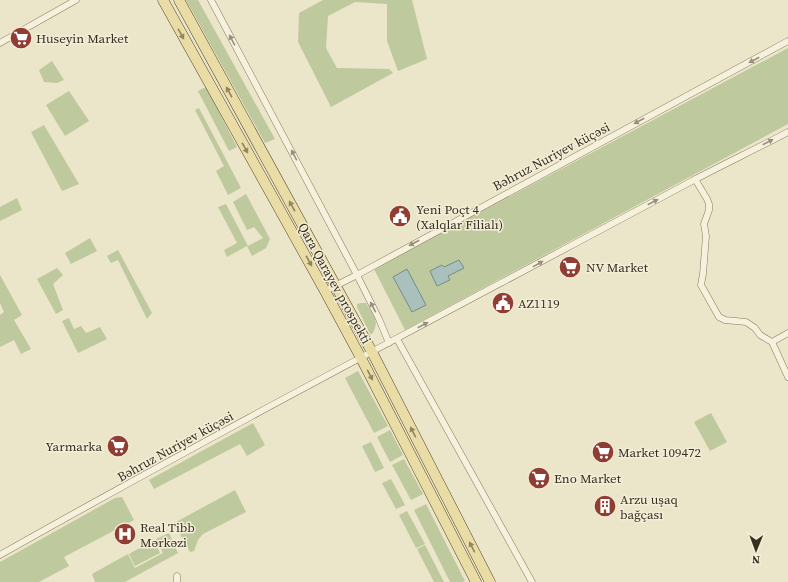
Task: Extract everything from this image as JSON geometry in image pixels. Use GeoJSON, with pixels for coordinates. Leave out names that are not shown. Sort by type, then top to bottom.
{"type":"FeatureCollection","features":[{"type":"Feature","properties":{"kind":"main road","name":"Qara Qarayev prospekti"},"geometry":{"type":"LineString","coordinates":[[163,0],[325,291],[476,582]]}},
{"type":"Feature","properties":{"kind":"main road","name":"Qara Qarayev prospekti"},"geometry":{"type":"LineString","coordinates":[[178,0],[372,352],[490,582]]}},
{"type":"Feature","properties":{"kind":"street"},"geometry":{"type":"LineString","coordinates":[[0,43],[76,0]]}},
{"type":"Feature","properties":{"kind":"street"},"geometry":{"type":"LineString","coordinates":[[211,0],[357,275],[389,343]]}},
{"type":"Feature","properties":{"kind":"street","name":"Bəhruz Nuriyev küçəsi"},"geometry":{"type":"LineString","coordinates":[[325,291],[788,41]]}},
{"type":"Feature","properties":{"kind":"street"},"geometry":{"type":"LineString","coordinates":[[372,352],[696,179],[788,132]]}},
{"type":"Feature","properties":{"kind":"street"},"geometry":{"type":"LineString","coordinates":[[696,179],[708,199],[709,204],[709,210],[704,224],[706,236],[701,285],[719,317],[725,320],[746,322],[755,328],[760,335],[772,342],[788,377]]}},
{"type":"Feature","properties":{"kind":"street"},"geometry":{"type":"LineString","coordinates":[[772,342],[788,333]]}},
{"type":"Feature","properties":{"kind":"street"},"geometry":{"type":"LineString","coordinates":[[397,339],[532,582]]}},
{"type":"Feature","properties":{"kind":"street","name":"Bəhruz Nuriyev küçəsi"},"geometry":{"type":"LineString","coordinates":[[0,556],[156,468],[372,352]]}},
{"type":"Feature","properties":{"kind":"green space"},"geometry":{"type":"Polygon","coordinates":[[[186,0],[198,0],[275,139],[265,143],[186,0]]]}},
{"type":"Feature","properties":{"kind":"green space"},"geometry":{"type":"Polygon","coordinates":[[[323,0],[412,0],[427,59],[398,71],[387,41],[387,4],[355,2],[328,16],[326,48],[337,68],[389,69],[393,73],[331,107],[298,42],[299,13],[323,0]]]}},
{"type":"Feature","properties":{"kind":"green space"},"geometry":{"type":"Polygon","coordinates":[[[788,48],[788,124],[405,330],[374,269],[788,48]]]}},
{"type":"Feature","properties":{"kind":"green space"},"geometry":{"type":"Polygon","coordinates":[[[52,61],[64,80],[57,83],[44,82],[39,70],[52,61]]]}},
{"type":"Feature","properties":{"kind":"green space"},"geometry":{"type":"Polygon","coordinates":[[[206,87],[237,147],[229,151],[198,91],[206,87]]]}},
{"type":"Feature","properties":{"kind":"green space"},"geometry":{"type":"Polygon","coordinates":[[[69,91],[89,121],[65,136],[46,105],[69,91]]]}},
{"type":"Feature","properties":{"kind":"green space"},"geometry":{"type":"Polygon","coordinates":[[[199,108],[241,188],[228,195],[216,171],[224,166],[195,110],[199,108]]]}},
{"type":"Feature","properties":{"kind":"green space"},"geometry":{"type":"Polygon","coordinates":[[[44,125],[79,184],[62,191],[31,132],[44,125]]]}},
{"type":"Feature","properties":{"kind":"green space"},"geometry":{"type":"Polygon","coordinates":[[[246,194],[270,239],[266,248],[252,256],[247,246],[227,257],[224,250],[237,243],[218,207],[226,204],[248,246],[263,238],[254,227],[247,230],[233,202],[246,194]]]}},
{"type":"Feature","properties":{"kind":"green space"},"geometry":{"type":"Polygon","coordinates":[[[17,198],[22,210],[0,221],[0,207],[17,198]]]}},
{"type":"Feature","properties":{"kind":"green space"},"geometry":{"type":"Polygon","coordinates":[[[90,238],[97,251],[71,264],[65,253],[90,238]]]}},
{"type":"Feature","properties":{"kind":"green space"},"geometry":{"type":"Polygon","coordinates":[[[118,250],[152,313],[147,319],[118,260],[111,263],[107,256],[118,250]]]}},
{"type":"Feature","properties":{"kind":"green space"},"geometry":{"type":"Polygon","coordinates":[[[57,268],[63,275],[53,284],[63,310],[56,314],[37,279],[57,268]]]}},
{"type":"Feature","properties":{"kind":"green space"},"geometry":{"type":"Polygon","coordinates":[[[0,275],[22,315],[14,320],[31,349],[21,354],[14,340],[0,347],[0,315],[4,312],[0,303],[0,275]]]}},
{"type":"Feature","properties":{"kind":"green space"},"geometry":{"type":"Polygon","coordinates":[[[366,303],[375,318],[376,325],[372,334],[370,334],[357,307],[357,304],[366,303]]]}},
{"type":"Feature","properties":{"kind":"green space"},"geometry":{"type":"Polygon","coordinates":[[[69,318],[74,329],[81,326],[86,333],[100,327],[107,339],[78,353],[62,321],[69,318]]]}},
{"type":"Feature","properties":{"kind":"green space"},"geometry":{"type":"Polygon","coordinates":[[[358,371],[388,426],[374,433],[345,378],[358,371]]]}},
{"type":"Feature","properties":{"kind":"green space"},"geometry":{"type":"Polygon","coordinates":[[[711,413],[727,442],[710,451],[694,422],[711,413]]]}},
{"type":"Feature","properties":{"kind":"green space"},"geometry":{"type":"Polygon","coordinates":[[[253,423],[265,445],[247,456],[240,444],[154,489],[149,480],[253,423]]]}},
{"type":"Feature","properties":{"kind":"green space"},"geometry":{"type":"Polygon","coordinates":[[[390,430],[403,455],[390,462],[377,437],[390,430]]]}},
{"type":"Feature","properties":{"kind":"green space"},"geometry":{"type":"Polygon","coordinates":[[[371,442],[384,468],[375,472],[362,446],[371,442]]]}},
{"type":"Feature","properties":{"kind":"green space"},"geometry":{"type":"Polygon","coordinates":[[[404,459],[423,494],[411,500],[392,465],[404,459]]]}},
{"type":"Feature","properties":{"kind":"green space"},"geometry":{"type":"Polygon","coordinates":[[[391,479],[405,505],[396,509],[382,483],[391,479]]]}},
{"type":"Feature","properties":{"kind":"green space"},"geometry":{"type":"Polygon","coordinates":[[[235,490],[246,512],[203,534],[198,540],[194,551],[190,552],[174,523],[235,490]]]}},
{"type":"Feature","properties":{"kind":"green space"},"geometry":{"type":"Polygon","coordinates":[[[122,497],[134,520],[64,557],[69,566],[39,582],[0,582],[0,562],[115,498],[122,497]]]}},
{"type":"Feature","properties":{"kind":"green space"},"geometry":{"type":"Polygon","coordinates":[[[426,504],[465,581],[450,582],[414,510],[426,504]]]}},
{"type":"Feature","properties":{"kind":"green space"},"geometry":{"type":"Polygon","coordinates":[[[407,511],[425,544],[416,548],[399,515],[407,511]]]}},
{"type":"Feature","properties":{"kind":"green space"},"geometry":{"type":"Polygon","coordinates":[[[169,533],[178,553],[125,582],[95,582],[92,574],[128,554],[135,568],[163,553],[156,539],[169,533]]]}},
{"type":"Feature","properties":{"kind":"green space"},"geometry":{"type":"Polygon","coordinates":[[[154,540],[160,553],[135,566],[129,554],[154,540]]]}},
{"type":"Feature","properties":{"kind":"green space"},"geometry":{"type":"Polygon","coordinates":[[[425,545],[444,582],[434,582],[417,549],[425,545]]]}},
{"type":"Feature","properties":{"kind":"water"},"geometry":{"type":"Polygon","coordinates":[[[459,260],[464,268],[448,276],[450,280],[437,286],[430,271],[442,265],[444,267],[459,260]]]}},
{"type":"Feature","properties":{"kind":"water"},"geometry":{"type":"Polygon","coordinates":[[[407,269],[426,305],[412,312],[393,277],[407,269]]]}},
{"type":"Feature","properties":{"kind":"place","name":"Huseyin Market"},"geometry":{"type":"Point","coordinates":[21,38]}},
{"type":"Feature","properties":{"kind":"place","name":"Yeni Poçt 4 (Xalqlar Filialı)"},"geometry":{"type":"Point","coordinates":[400,216]}},
{"type":"Feature","properties":{"kind":"place","name":"NV Market"},"geometry":{"type":"Point","coordinates":[570,267]}},
{"type":"Feature","properties":{"kind":"place","name":"AZ1119"},"geometry":{"type":"Point","coordinates":[503,303]}},
{"type":"Feature","properties":{"kind":"place","name":"Yarmarka"},"geometry":{"type":"Point","coordinates":[118,446]}},
{"type":"Feature","properties":{"kind":"place","name":"Market 109472"},"geometry":{"type":"Point","coordinates":[603,452]}},
{"type":"Feature","properties":{"kind":"place","name":"Eno Market"},"geometry":{"type":"Point","coordinates":[539,478]}},
{"type":"Feature","properties":{"kind":"place","name":"Arzu uşaq bağçası"},"geometry":{"type":"Point","coordinates":[605,506]}},
{"type":"Feature","properties":{"kind":"place","name":"Real Tibb Mərkəzi"},"geometry":{"type":"Point","coordinates":[125,534]}}]}
